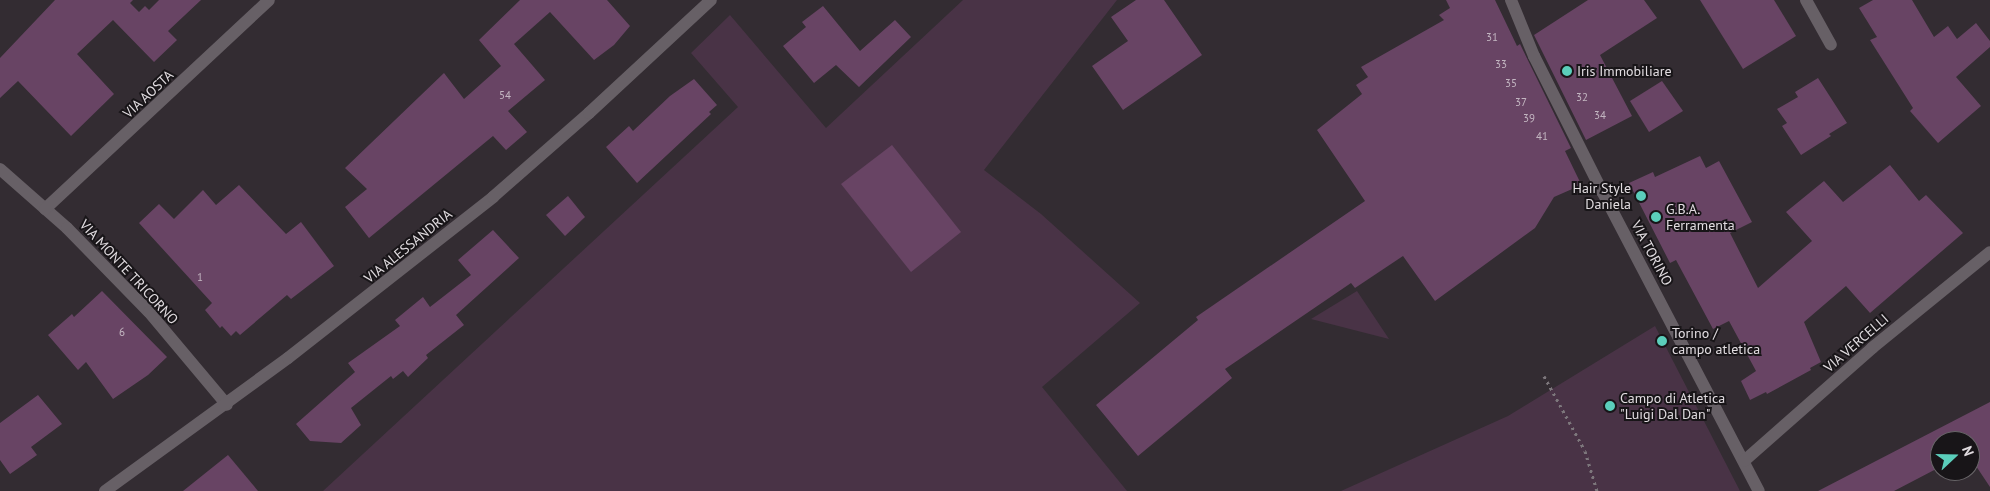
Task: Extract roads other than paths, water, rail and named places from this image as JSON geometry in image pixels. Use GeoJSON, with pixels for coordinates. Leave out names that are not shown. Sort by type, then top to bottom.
{"type":"FeatureCollection","features":[{"type":"Feature","properties":{"kind":"street","name":"VIA AOSTA"},"geometry":{"type":"LineString","coordinates":[[45,209],[270,0]]}},
{"type":"Feature","properties":{"kind":"street","name":"VIA ALESSANDRIA"},"geometry":{"type":"LineString","coordinates":[[105,491],[227,405],[356,307],[493,197],[589,113],[711,0]]}},
{"type":"Feature","properties":{"kind":"street","name":"VIA TORINO"},"geometry":{"type":"LineString","coordinates":[[1511,0],[1534,56],[1602,193],[1759,491]]}},
{"type":"Feature","properties":{"kind":"street"},"geometry":{"type":"LineString","coordinates":[[1806,0],[1831,45]]}},
{"type":"Feature","properties":{"kind":"street","name":"VIA MONTE TRICORNO"},"geometry":{"type":"LineString","coordinates":[[0,169],[68,228],[149,312],[227,405]]}},
{"type":"Feature","properties":{"kind":"street","name":"VIA VERCELLI"},"geometry":{"type":"LineString","coordinates":[[1744,461],[1872,348],[1990,252]]}},
{"type":"Feature","properties":{"kind":"place","name":"Iris Immobiliare"},"geometry":{"type":"Point","coordinates":[1567,71]}},
{"type":"Feature","properties":{"kind":"place","name":"Hair Style Daniela"},"geometry":{"type":"Point","coordinates":[1641,196]}},
{"type":"Feature","properties":{"kind":"place","name":"G.B.A. Ferramenta"},"geometry":{"type":"Point","coordinates":[1656,217]}},
{"type":"Feature","properties":{"kind":"place","name":"Torino / campo atletica"},"geometry":{"type":"Point","coordinates":[1662,341]}},
{"type":"Feature","properties":{"kind":"place","name":"Campo di Atletica \"Luigi Dal Dan\""},"geometry":{"type":"Point","coordinates":[1610,406]}}]}
